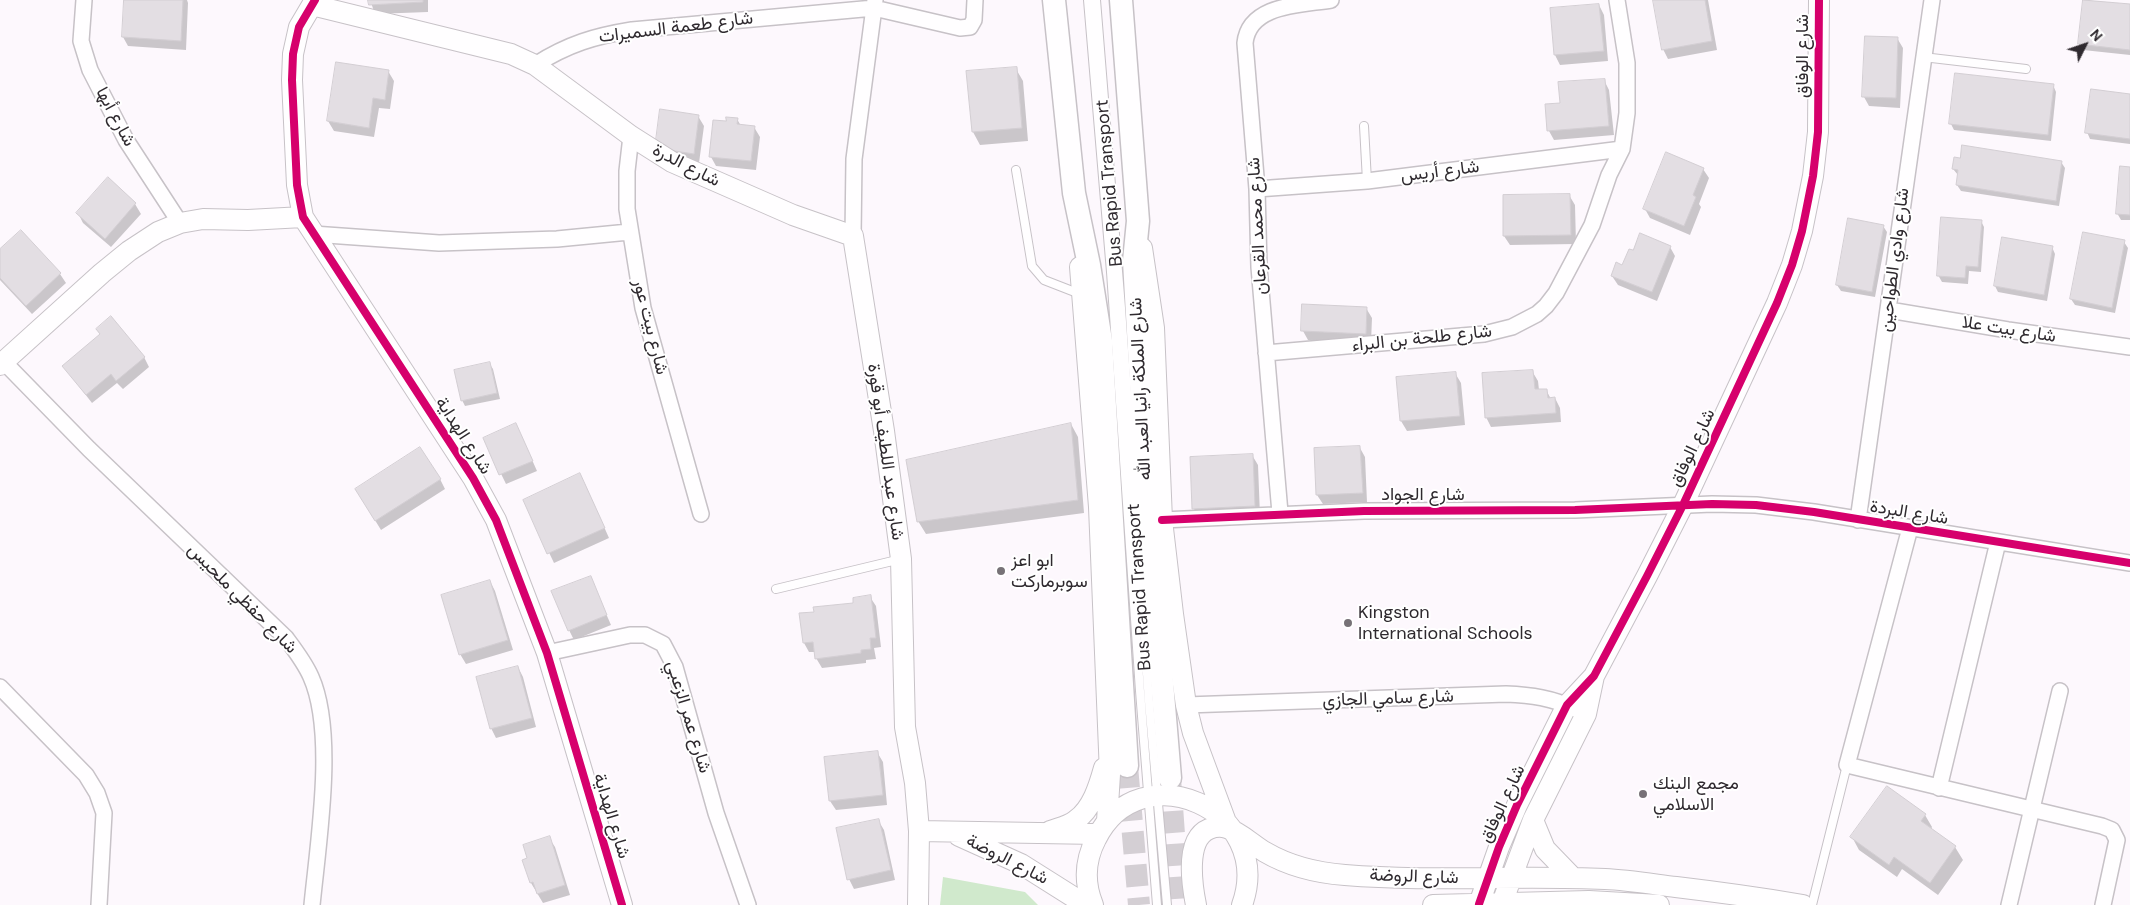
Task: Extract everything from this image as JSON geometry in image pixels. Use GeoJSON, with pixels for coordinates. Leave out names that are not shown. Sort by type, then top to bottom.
{"type":"FeatureCollection","features":[{"type":"Feature","properties":{"kind":"main road","name":"شارع الملكة رانيا العبد الله"},"geometry":{"type":"LineString","coordinates":[[1054,0],[1074,193],[1089,266],[1101,341],[1127,766]]}},
{"type":"Feature","properties":{"kind":"main road","name":"شارع الملكة رانيا العبد الله"},"geometry":{"type":"LineString","coordinates":[[1121,0],[1138,221],[1134,261],[1149,526],[1159,790]]}},
{"type":"Feature","properties":{"kind":"street","name":"شارع أبها"},"geometry":{"type":"LineString","coordinates":[[84,0],[81,41],[90,70],[126,140],[180,223]]}},
{"type":"Feature","properties":{"kind":"street","name":"شارع طعمة السميرات"},"geometry":{"type":"LineString","coordinates":[[536,65],[586,39],[608,34],[874,4],[960,28],[970,27],[974,20],[975,0]]}},
{"type":"Feature","properties":{"kind":"street","name":"شارع محمد القرعان"},"geometry":{"type":"LineString","coordinates":[[1280,513],[1259,267],[1257,189],[1244,43],[1248,29],[1255,20],[1268,12],[1331,0]]}},
{"type":"Feature","properties":{"kind":"street","name":"شارع طلحة بن البراء"},"geometry":{"type":"LineString","coordinates":[[1266,353],[1484,334],[1512,327],[1536,314],[1546,306],[1556,293],[1584,242],[1622,149],[1627,113],[1627,71],[1617,0]]}},
{"type":"Feature","properties":{"kind":"street","name":"شارع الوفاق"},"geometry":{"type":"LineString","coordinates":[[1479,904],[1517,805],[1567,705],[1594,676],[1683,505],[1777,303],[1792,265],[1802,231],[1813,176],[1818,132],[1818,0]]}},
{"type":"Feature","properties":{"kind":"street","name":"شارع وادي الطواحين"},"geometry":{"type":"LineString","coordinates":[[1858,520],[1932,0]]}},
{"type":"Feature","properties":{"kind":"street"},"geometry":{"type":"LineString","coordinates":[[314,3],[490,48],[536,65]]}},
{"type":"Feature","properties":{"kind":"street","name":"شارع الهداية"},"geometry":{"type":"LineString","coordinates":[[314,3],[299,27],[293,54],[292,80],[297,185],[308,225],[378,330],[486,501],[547,653],[622,905]]}},
{"type":"Feature","properties":{"kind":"street","name":"شارع عبد اللطيف أبو قورة"},"geometry":{"type":"LineString","coordinates":[[874,4],[854,158],[853,236],[884,431],[901,559],[905,727],[915,783],[919,831],[918,905]]}},
{"type":"Feature","properties":{"kind":"street","name":"شارع الدرة"},"geometry":{"type":"LineString","coordinates":[[536,65],[631,136],[672,162],[793,215],[853,236]]}},
{"type":"Feature","properties":{"kind":"street","name":"شارع بيت عور"},"geometry":{"type":"LineString","coordinates":[[631,136],[627,171],[626,209],[643,308],[701,514]]}},
{"type":"Feature","properties":{"kind":"street","name":"شارع أريس"},"geometry":{"type":"LineString","coordinates":[[1257,189],[1367,181],[1622,149]]}},
{"type":"Feature","properties":{"kind":"street"},"geometry":{"type":"LineString","coordinates":[[1074,193],[1099,508],[1110,774],[1103,828],[1089,857],[1087,870],[1087,884],[1093,905]]}},
{"type":"Feature","properties":{"kind":"street"},"geometry":{"type":"LineString","coordinates":[[2,363],[129,251],[158,232],[180,223],[203,219],[248,220],[308,225],[438,243],[557,239],[629,232]]}},
{"type":"Feature","properties":{"kind":"street"},"geometry":{"type":"LineString","coordinates":[[1138,221],[1154,328],[1162,520],[1186,705],[1193,733],[1230,827],[1240,843],[1247,868],[1246,892],[1242,905]]}},
{"type":"Feature","properties":{"kind":"street","name":"شارع بيت علا"},"geometry":{"type":"LineString","coordinates":[[1889,310],[2008,330],[2130,347]]}},
{"type":"Feature","properties":{"kind":"street","name":"شارع حفظي ملحيس"},"geometry":{"type":"LineString","coordinates":[[2,363],[88,449],[286,638],[311,676],[318,698],[322,722],[323,759],[320,823],[312,905]]}},
{"type":"Feature","properties":{"kind":"street","name":"شارع الجواد"},"geometry":{"type":"LineString","coordinates":[[1162,520],[1280,513],[1575,510],[1683,505]]}},
{"type":"Feature","properties":{"kind":"street","name":"شارع البردة"},"geometry":{"type":"LineString","coordinates":[[1683,505],[1763,506],[1814,512],[2130,564]]}},
{"type":"Feature","properties":{"kind":"street"},"geometry":{"type":"LineString","coordinates":[[1910,528],[1847,765],[2102,826],[2115,834],[2117,840],[2103,905]]}},
{"type":"Feature","properties":{"kind":"street"},"geometry":{"type":"LineString","coordinates":[[1939,788],[1998,542]]}},
{"type":"Feature","properties":{"kind":"street","name":"شارع عمر الزعبي"},"geometry":{"type":"LineString","coordinates":[[547,653],[630,635],[645,635],[663,644],[675,667],[716,812],[748,905]]}},
{"type":"Feature","properties":{"kind":"street","name":"شارع الوفاق"},"geometry":{"type":"LineString","coordinates":[[1502,904],[1533,820],[1586,714],[1594,676]]}},
{"type":"Feature","properties":{"kind":"street"},"geometry":{"type":"LineString","coordinates":[[0,687],[86,775],[97,792],[104,813],[99,905]]}},
{"type":"Feature","properties":{"kind":"street"},"geometry":{"type":"LineString","coordinates":[[2009,905],[2060,691]]}},
{"type":"Feature","properties":{"kind":"street","name":"شارع سامي الجازي"},"geometry":{"type":"LineString","coordinates":[[1186,705],[1506,694],[1532,695],[1567,705],[1586,714]]}},
{"type":"Feature","properties":{"kind":"street"},"geometry":{"type":"LineString","coordinates":[[1046,833],[1076,820],[1084,812],[1100,784],[1108,754]]}},
{"type":"Feature","properties":{"kind":"street"},"geometry":{"type":"LineString","coordinates":[[1103,828],[1127,806],[1159,790],[1195,800],[1207,806],[1230,827]]}},
{"type":"Feature","properties":{"kind":"street"},"geometry":{"type":"LineString","coordinates":[[1533,820],[1545,849],[1573,878]]}},
{"type":"Feature","properties":{"kind":"street","name":"شارع الروضة"},"geometry":{"type":"LineString","coordinates":[[1196,905],[1192,852],[1194,843],[1207,830],[1217,827],[1230,827],[1266,853],[1284,861],[1314,871],[1344,875],[1573,878],[1625,881],[1803,905]]}},
{"type":"Feature","properties":{"kind":"street","name":"شارع الروضة"},"geometry":{"type":"LineString","coordinates":[[919,831],[1046,833],[1103,828]]}},
{"type":"Feature","properties":{"kind":"street","name":"شارع الروضة"},"geometry":{"type":"LineString","coordinates":[[952,833],[1021,864],[1086,905]]}},
{"type":"Feature","properties":{"kind":"street","name":"شارع الروضة"},"geometry":{"type":"LineString","coordinates":[[1433,905],[1589,900],[1659,905]]}},
{"type":"Feature","properties":{"kind":"lane","name":"Bus Rapid Transport"},"geometry":{"type":"LineString","coordinates":[[1088,0],[1159,790],[1167,905]]}},
{"type":"Feature","properties":{"kind":"lane","name":"Bus Rapid Transport"},"geometry":{"type":"LineString","coordinates":[[1096,0],[1149,702],[1159,790],[1158,905]]}},
{"type":"Feature","properties":{"kind":"lane"},"geometry":{"type":"LineString","coordinates":[[1923,57],[2026,69]]}},
{"type":"Feature","properties":{"kind":"lane"},"geometry":{"type":"LineString","coordinates":[[1364,126],[1367,181]]}},
{"type":"Feature","properties":{"kind":"lane"},"geometry":{"type":"LineString","coordinates":[[1016,170],[1032,266],[1044,280],[1082,295]]}},
{"type":"Feature","properties":{"kind":"lane"},"geometry":{"type":"LineString","coordinates":[[776,589],[901,559]]}},
{"type":"Feature","properties":{"kind":"lane"},"geometry":{"type":"LineString","coordinates":[[1812,905],[1847,765]]}},
{"type":"Feature","properties":{"kind":"green space"},"geometry":{"type":"Polygon","coordinates":[[[943,877],[1025,892],[1038,905],[940,905],[943,877]]]}},
{"type":"Feature","properties":{"kind":"building"},"geometry":{"type":"Polygon","coordinates":[[[124,0],[183,0],[181,41],[122,37],[124,0]]]}},
{"type":"Feature","properties":{"kind":"building"},"geometry":{"type":"Polygon","coordinates":[[[368,0],[423,0],[423,2],[369,5],[368,0]]]}},
{"type":"Feature","properties":{"kind":"building"},"geometry":{"type":"Polygon","coordinates":[[[1653,0],[1705,0],[1712,41],[1662,50],[1653,0]]]}},
{"type":"Feature","properties":{"kind":"building"},"geometry":{"type":"Polygon","coordinates":[[[2083,0],[2130,4],[2130,50],[2078,44],[2083,0]]]}},
{"type":"Feature","properties":{"kind":"building"},"geometry":{"type":"Polygon","coordinates":[[[1599,4],[1604,51],[1554,55],[1550,8],[1599,4]]]}},
{"type":"Feature","properties":{"kind":"building"},"geometry":{"type":"Polygon","coordinates":[[[1865,36],[1898,37],[1896,98],[1862,97],[1865,36]]]}},
{"type":"Feature","properties":{"kind":"building"},"geometry":{"type":"Polygon","coordinates":[[[336,62],[389,70],[385,100],[373,98],[369,128],[327,121],[336,62]]]}},
{"type":"Feature","properties":{"kind":"building"},"geometry":{"type":"Polygon","coordinates":[[[1017,67],[1022,128],[972,132],[966,71],[1017,67]]]}},
{"type":"Feature","properties":{"kind":"building"},"geometry":{"type":"Polygon","coordinates":[[[1955,73],[2054,84],[2048,135],[1949,124],[1955,73]]]}},
{"type":"Feature","properties":{"kind":"building"},"geometry":{"type":"Polygon","coordinates":[[[1605,79],[1609,126],[1547,131],[1545,104],[1560,103],[1558,82],[1605,79]]]}},
{"type":"Feature","properties":{"kind":"building"},"geometry":{"type":"Polygon","coordinates":[[[2091,89],[2130,94],[2130,139],[2085,133],[2091,89]]]}},
{"type":"Feature","properties":{"kind":"building"},"geometry":{"type":"Polygon","coordinates":[[[660,109],[699,115],[694,154],[655,148],[660,109]]]}},
{"type":"Feature","properties":{"kind":"building"},"geometry":{"type":"Polygon","coordinates":[[[726,117],[738,118],[737,124],[755,126],[751,161],[709,157],[713,120],[726,121],[726,117]]]}},
{"type":"Feature","properties":{"kind":"building"},"geometry":{"type":"Polygon","coordinates":[[[1962,145],[2062,161],[2056,201],[1956,185],[1958,170],[1952,169],[1954,157],[1960,158],[1962,145]]]}},
{"type":"Feature","properties":{"kind":"building"},"geometry":{"type":"Polygon","coordinates":[[[1666,152],[1704,168],[1693,195],[1696,197],[1684,226],[1643,209],[1666,152]]]}},
{"type":"Feature","properties":{"kind":"building"},"geometry":{"type":"Polygon","coordinates":[[[2120,166],[2130,167],[2130,215],[2116,214],[2120,166]]]}},
{"type":"Feature","properties":{"kind":"building"},"geometry":{"type":"Polygon","coordinates":[[[108,177],[136,203],[105,239],[76,213],[108,177]]]}},
{"type":"Feature","properties":{"kind":"building"},"geometry":{"type":"Polygon","coordinates":[[[1570,194],[1571,235],[1503,236],[1503,195],[1570,194]]]}},
{"type":"Feature","properties":{"kind":"building"},"geometry":{"type":"Polygon","coordinates":[[[1941,217],[1982,220],[1978,267],[1966,266],[1965,278],[1937,276],[1941,217]]]}},
{"type":"Feature","properties":{"kind":"building"},"geometry":{"type":"Polygon","coordinates":[[[1848,218],[1884,225],[1872,292],[1836,285],[1848,218]]]}},
{"type":"Feature","properties":{"kind":"building"},"geometry":{"type":"Polygon","coordinates":[[[21,230],[61,273],[26,306],[0,278],[0,249],[21,230]]]}},
{"type":"Feature","properties":{"kind":"building"},"geometry":{"type":"Polygon","coordinates":[[[2083,232],[2125,240],[2112,308],[2070,299],[2083,232]]]}},
{"type":"Feature","properties":{"kind":"building"},"geometry":{"type":"Polygon","coordinates":[[[1640,233],[1671,246],[1652,292],[1611,276],[1616,262],[1622,265],[1629,249],[1633,250],[1640,233]]]}},
{"type":"Feature","properties":{"kind":"building"},"geometry":{"type":"Polygon","coordinates":[[[2002,237],[2053,246],[2044,295],[1994,286],[2002,237]]]}},
{"type":"Feature","properties":{"kind":"building"},"geometry":{"type":"Polygon","coordinates":[[[1302,304],[1367,307],[1366,334],[1301,331],[1302,304]]]}},
{"type":"Feature","properties":{"kind":"building"},"geometry":{"type":"Polygon","coordinates":[[[111,316],[145,357],[116,381],[111,374],[86,395],[62,366],[100,334],[96,329],[111,316]]]}},
{"type":"Feature","properties":{"kind":"building"},"geometry":{"type":"Polygon","coordinates":[[[490,362],[497,393],[461,401],[454,370],[490,362]]]}},
{"type":"Feature","properties":{"kind":"building"},"geometry":{"type":"Polygon","coordinates":[[[1533,370],[1535,389],[1547,389],[1548,398],[1555,397],[1556,413],[1485,418],[1482,373],[1533,370]]]}},
{"type":"Feature","properties":{"kind":"building"},"geometry":{"type":"Polygon","coordinates":[[[1456,372],[1460,416],[1400,421],[1396,377],[1456,372]]]}},
{"type":"Feature","properties":{"kind":"building"},"geometry":{"type":"Polygon","coordinates":[[[516,423],[533,461],[499,475],[483,438],[516,423]]]}},
{"type":"Feature","properties":{"kind":"building"},"geometry":{"type":"Polygon","coordinates":[[[1071,423],[1078,500],[917,522],[906,460],[1071,423]]]}},
{"type":"Feature","properties":{"kind":"building"},"geometry":{"type":"Polygon","coordinates":[[[1360,446],[1363,493],[1316,495],[1314,448],[1360,446]]]}},
{"type":"Feature","properties":{"kind":"building"},"geometry":{"type":"Polygon","coordinates":[[[420,447],[441,479],[375,521],[355,489],[420,447]]]}},
{"type":"Feature","properties":{"kind":"building"},"geometry":{"type":"Polygon","coordinates":[[[1253,454],[1255,506],[1192,509],[1190,457],[1253,454]]]}},
{"type":"Feature","properties":{"kind":"building"},"geometry":{"type":"Polygon","coordinates":[[[580,473],[605,528],[547,554],[523,500],[580,473]]]}},
{"type":"Feature","properties":{"kind":"building"},"geometry":{"type":"Polygon","coordinates":[[[591,576],[607,615],[568,631],[551,591],[591,576]]]}},
{"type":"Feature","properties":{"kind":"building"},"geometry":{"type":"Polygon","coordinates":[[[490,580],[508,640],[459,655],[441,595],[490,580]]]}},
{"type":"Feature","properties":{"kind":"building"},"geometry":{"type":"Polygon","coordinates":[[[871,595],[876,638],[870,638],[871,649],[861,650],[861,653],[815,659],[813,642],[803,643],[799,613],[814,612],[813,607],[853,603],[853,598],[871,595]]]}},
{"type":"Feature","properties":{"kind":"building"},"geometry":{"type":"Polygon","coordinates":[[[518,666],[532,718],[490,729],[476,677],[518,666]]]}},
{"type":"Feature","properties":{"kind":"building"},"geometry":{"type":"Polygon","coordinates":[[[878,751],[883,795],[829,801],[824,757],[878,751]]]}},
{"type":"Feature","properties":{"kind":"building"},"geometry":{"type":"Polygon","coordinates":[[[1887,786],[1926,814],[1921,821],[1956,846],[1930,883],[1894,857],[1889,865],[1850,837],[1887,786]]]}},
{"type":"Feature","properties":{"kind":"building"},"geometry":{"type":"Polygon","coordinates":[[[879,819],[891,870],[847,880],[836,828],[879,819]]]}},
{"type":"Feature","properties":{"kind":"building"},"geometry":{"type":"Polygon","coordinates":[[[550,836],[565,885],[537,894],[533,882],[530,883],[522,860],[527,858],[523,845],[550,836]]]}},
{"type":"Feature","properties":{"kind":"tunnel"},"geometry":{"type":"LineString","coordinates":[[1127,766],[1139,905]]}},
{"type":"Feature","properties":{"kind":"tunnel"},"geometry":{"type":"LineString","coordinates":[[1170,778],[1179,905]]}},
{"type":"Feature","properties":{"kind":"cycle path"},"geometry":{"type":"LineString","coordinates":[[315,0],[299,27],[293,54],[292,80],[297,185],[303,217],[473,478],[496,520],[547,653],[622,905]]}},
{"type":"Feature","properties":{"kind":"cycle path"},"geometry":{"type":"LineString","coordinates":[[1479,904],[1499,847],[1517,805],[1567,705],[1594,676],[1647,576],[1683,505],[1777,303],[1792,265],[1802,231],[1813,176],[1818,132],[1819,0]]}},
{"type":"Feature","properties":{"kind":"cycle path"},"geometry":{"type":"LineString","coordinates":[[1162,520],[1364,511],[1575,510],[1712,504],[1756,505],[1814,512],[2130,563]]}},
{"type":"Feature","properties":{"kind":"place","name":"ابو اعز سوبرماركت"},"geometry":{"type":"Point","coordinates":[1001,571]}},
{"type":"Feature","properties":{"kind":"place","name":"Kingston International Schools"},"geometry":{"type":"Point","coordinates":[1348,623]}},
{"type":"Feature","properties":{"kind":"place","name":"مجمع البنك الاسلامي"},"geometry":{"type":"Point","coordinates":[1643,794]}}]}
